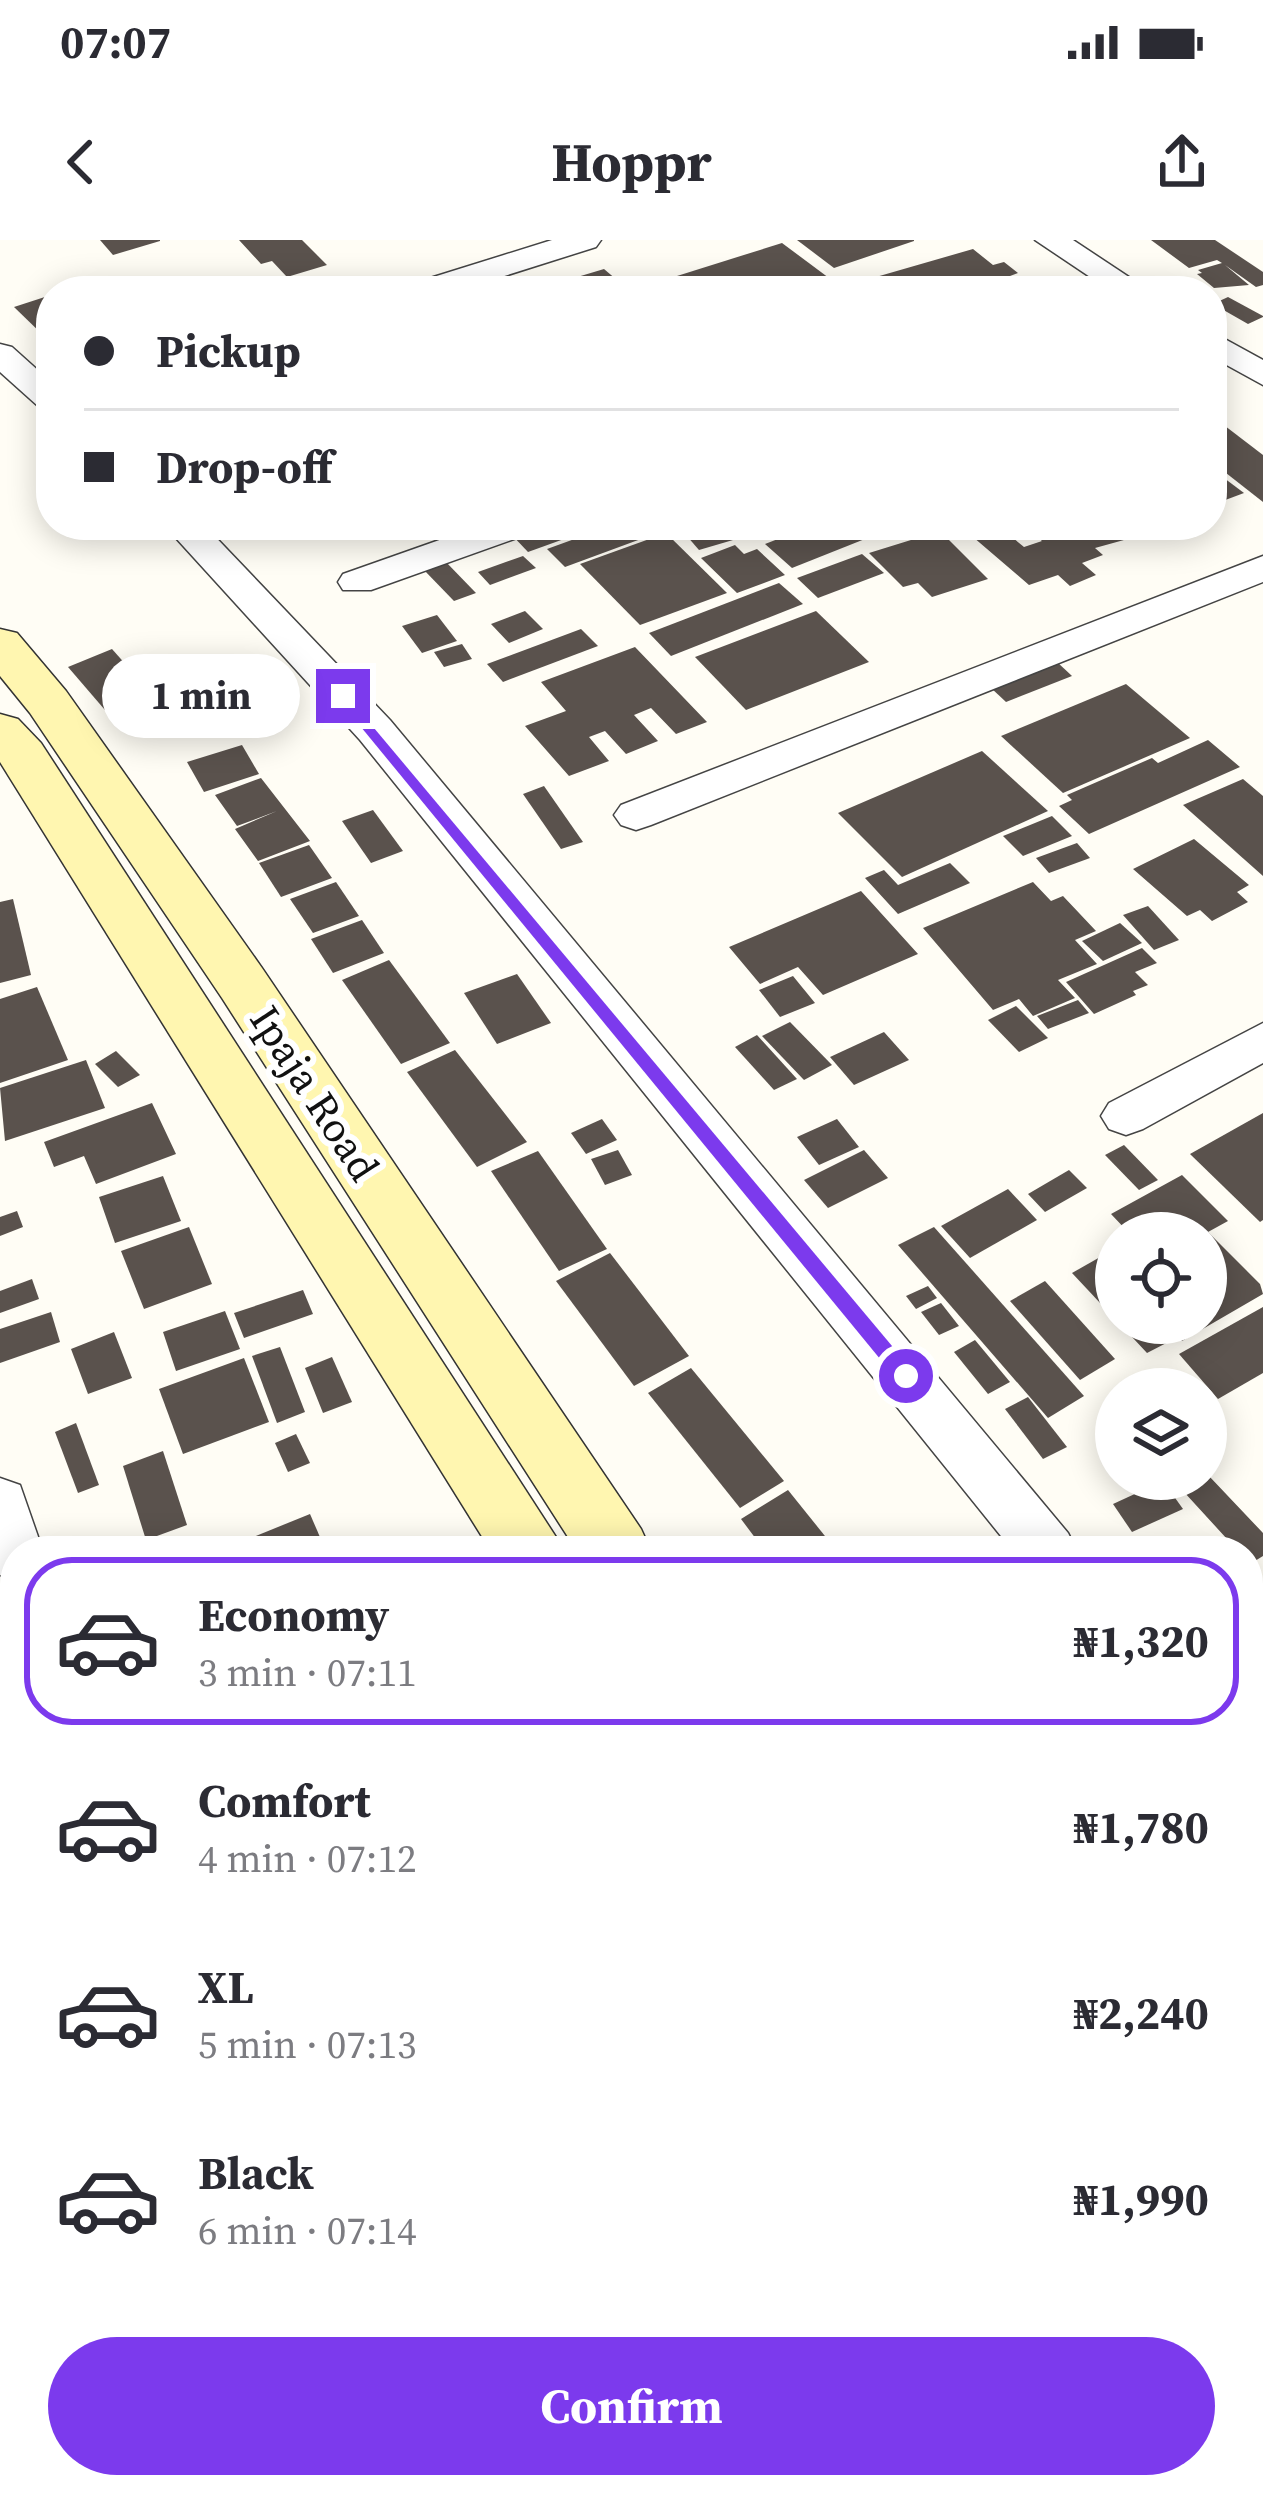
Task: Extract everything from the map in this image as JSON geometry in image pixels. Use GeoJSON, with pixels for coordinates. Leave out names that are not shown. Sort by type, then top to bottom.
{"type":"FeatureCollection","features":[{"type":"Feature","properties":{"kind":"main road","name":"Ipaja Road"},"geometry":{"type":"LineString","coordinates":[[0,644],[48,702],[242,983],[606,1536]]}},
{"type":"Feature","properties":{"kind":"main road","name":"Ipaja Road"},"geometry":{"type":"LineString","coordinates":[[8,750],[520,1536]]}},
{"type":"Feature","properties":{"kind":"street"},"geometry":{"type":"LineString","coordinates":[[471,276],[585,240]]}},
{"type":"Feature","properties":{"kind":"street"},"geometry":{"type":"LineString","coordinates":[[1051,240],[1110,276]]}},
{"type":"Feature","properties":{"kind":"street"},"geometry":{"type":"LineString","coordinates":[[1227,352],[1263,375]]}},
{"type":"Feature","properties":{"kind":"street"},"geometry":{"type":"LineString","coordinates":[[0,354],[36,386]]}},
{"type":"Feature","properties":{"kind":"street"},"geometry":{"type":"LineString","coordinates":[[197,540],[375,730],[1036,1536]]}},
{"type":"Feature","properties":{"kind":"street"},"geometry":{"type":"LineString","coordinates":[[357,582],[476,540]]}},
{"type":"Feature","properties":{"kind":"street"},"geometry":{"type":"LineString","coordinates":[[636,815],[1263,568]]}},
{"type":"Feature","properties":{"kind":"street"},"geometry":{"type":"LineString","coordinates":[[1126,1116],[1263,1041]]}},
{"type":"Feature","properties":{"kind":"street"},"geometry":{"type":"LineString","coordinates":[[0,1503],[10,1536]]}},
{"type":"Feature","properties":{"kind":"building"},"geometry":{"type":"Polygon","coordinates":[[[100,240],[160,240],[160,241],[113,255],[100,240]]]}},
{"type":"Feature","properties":{"kind":"building"},"geometry":{"type":"Polygon","coordinates":[[[239,240],[302,240],[327,265],[286,276],[272,261],[261,264],[239,240]]]}},
{"type":"Feature","properties":{"kind":"building"},"geometry":{"type":"Polygon","coordinates":[[[797,240],[914,240],[914,241],[834,268],[797,240]]]}},
{"type":"Feature","properties":{"kind":"building"},"geometry":{"type":"Polygon","coordinates":[[[1151,240],[1215,240],[1263,272],[1263,285],[1256,287],[1225,265],[1249,285],[1227,287],[1227,276],[1197,274],[1222,263],[1217,260],[1189,268],[1151,240]]]}},
{"type":"Feature","properties":{"kind":"building"},"geometry":{"type":"Polygon","coordinates":[[[782,243],[826,276],[677,276],[782,243]]]}},
{"type":"Feature","properties":{"kind":"building"},"geometry":{"type":"Polygon","coordinates":[[[973,249],[993,265],[1004,262],[1018,273],[1010,276],[879,276],[973,249]]]}},
{"type":"Feature","properties":{"kind":"building"},"geometry":{"type":"Polygon","coordinates":[[[604,269],[612,276],[581,276],[604,269]]]}},
{"type":"Feature","properties":{"kind":"building"},"geometry":{"type":"Polygon","coordinates":[[[1227,297],[1263,317],[1248,324],[1227,312],[1227,297]]]}},
{"type":"Feature","properties":{"kind":"building"},"geometry":{"type":"Polygon","coordinates":[[[36,300],[36,328],[14,307],[36,300]]]}},
{"type":"Feature","properties":{"kind":"building"},"geometry":{"type":"Polygon","coordinates":[[[1227,427],[1263,455],[1263,502],[1227,474],[1227,427]]]}},
{"type":"Feature","properties":{"kind":"building"},"geometry":{"type":"Polygon","coordinates":[[[1227,480],[1244,493],[1227,499],[1227,480]]]}},
{"type":"Feature","properties":{"kind":"building"},"geometry":{"type":"Polygon","coordinates":[[[517,540],[561,540],[528,552],[517,540]]]}},
{"type":"Feature","properties":{"kind":"building"},"geometry":{"type":"Polygon","coordinates":[[[572,540],[638,540],[565,567],[547,549],[572,540]]]}},
{"type":"Feature","properties":{"kind":"building"},"geometry":{"type":"Polygon","coordinates":[[[647,540],[673,540],[727,593],[640,625],[580,564],[647,540]]]}},
{"type":"Feature","properties":{"kind":"building"},"geometry":{"type":"Polygon","coordinates":[[[690,540],[733,540],[699,550],[690,540]]]}},
{"type":"Feature","properties":{"kind":"building"},"geometry":{"type":"Polygon","coordinates":[[[775,540],[862,540],[792,568],[765,544],[775,540]]]}},
{"type":"Feature","properties":{"kind":"building"},"geometry":{"type":"Polygon","coordinates":[[[911,540],[949,540],[988,579],[932,597],[918,583],[903,587],[869,553],[911,540]]]}},
{"type":"Feature","properties":{"kind":"building"},"geometry":{"type":"Polygon","coordinates":[[[976,540],[1015,540],[1024,547],[1041,540],[1124,540],[1095,548],[1103,555],[1082,563],[1096,575],[1070,586],[1058,575],[1029,585],[976,540]]]}},
{"type":"Feature","properties":{"kind":"building"},"geometry":{"type":"Polygon","coordinates":[[[735,545],[744,554],[757,549],[785,575],[737,593],[701,558],[735,545]]]}},
{"type":"Feature","properties":{"kind":"building"},"geometry":{"type":"Polygon","coordinates":[[[862,554],[884,573],[818,598],[797,578],[862,554]]]}},
{"type":"Feature","properties":{"kind":"building"},"geometry":{"type":"Polygon","coordinates":[[[523,556],[536,568],[490,585],[478,572],[523,556]]]}},
{"type":"Feature","properties":{"kind":"building"},"geometry":{"type":"Polygon","coordinates":[[[444,560],[476,593],[454,601],[422,568],[444,560]]]}},
{"type":"Feature","properties":{"kind":"building"},"geometry":{"type":"Polygon","coordinates":[[[779,583],[803,604],[671,656],[649,633],[779,583]]]}},
{"type":"Feature","properties":{"kind":"building"},"geometry":{"type":"Polygon","coordinates":[[[525,611],[543,629],[509,643],[491,624],[525,611]]]}},
{"type":"Feature","properties":{"kind":"building"},"geometry":{"type":"Polygon","coordinates":[[[816,611],[869,662],[746,710],[695,657],[816,611]]]}},
{"type":"Feature","properties":{"kind":"building"},"geometry":{"type":"Polygon","coordinates":[[[437,615],[457,641],[422,653],[402,626],[437,615]]]}},
{"type":"Feature","properties":{"kind":"building"},"geometry":{"type":"Polygon","coordinates":[[[581,629],[598,646],[503,682],[487,664],[581,629]]]}},
{"type":"Feature","properties":{"kind":"building"},"geometry":{"type":"Polygon","coordinates":[[[462,644],[472,659],[444,667],[434,652],[462,644]]]}},
{"type":"Feature","properties":{"kind":"building"},"geometry":{"type":"Polygon","coordinates":[[[635,647],[707,722],[676,734],[651,708],[634,715],[658,741],[626,754],[605,731],[589,737],[609,761],[569,776],[525,726],[566,711],[541,682],[635,647]]]}},
{"type":"Feature","properties":{"kind":"building"},"geometry":{"type":"Polygon","coordinates":[[[112,649],[168,712],[123,731],[68,667],[112,649]]]}},
{"type":"Feature","properties":{"kind":"building"},"geometry":{"type":"Polygon","coordinates":[[[1056,661],[1072,676],[1006,702],[990,687],[1056,661]]]}},
{"type":"Feature","properties":{"kind":"building"},"geometry":{"type":"Polygon","coordinates":[[[1126,684],[1190,738],[1063,793],[1001,736],[1126,684]]]}},
{"type":"Feature","properties":{"kind":"building"},"geometry":{"type":"Polygon","coordinates":[[[1208,740],[1240,767],[1089,834],[1059,806],[1072,800],[1067,795],[1208,740]]]}},
{"type":"Feature","properties":{"kind":"building"},"geometry":{"type":"Polygon","coordinates":[[[242,745],[259,774],[204,792],[187,762],[242,745]]]}},
{"type":"Feature","properties":{"kind":"building"},"geometry":{"type":"Polygon","coordinates":[[[982,751],[1048,811],[902,877],[838,813],[982,751]]]}},
{"type":"Feature","properties":{"kind":"building"},"geometry":{"type":"Polygon","coordinates":[[[261,778],[310,841],[258,861],[235,829],[277,811],[237,826],[215,795],[261,778]]]}},
{"type":"Feature","properties":{"kind":"building"},"geometry":{"type":"Polygon","coordinates":[[[1243,779],[1263,796],[1263,876],[1183,805],[1243,779]]]}},
{"type":"Feature","properties":{"kind":"building"},"geometry":{"type":"Polygon","coordinates":[[[544,786],[583,842],[561,849],[523,794],[544,786]]]}},
{"type":"Feature","properties":{"kind":"building"},"geometry":{"type":"Polygon","coordinates":[[[373,810],[403,851],[371,863],[342,821],[373,810]]]}},
{"type":"Feature","properties":{"kind":"building"},"geometry":{"type":"Polygon","coordinates":[[[1052,816],[1072,836],[1023,856],[1003,836],[1052,816]]]}},
{"type":"Feature","properties":{"kind":"building"},"geometry":{"type":"Polygon","coordinates":[[[1194,839],[1249,885],[1237,892],[1248,902],[1212,921],[1200,910],[1187,916],[1133,869],[1194,839]]]}},
{"type":"Feature","properties":{"kind":"building"},"geometry":{"type":"Polygon","coordinates":[[[1077,843],[1090,858],[1049,873],[1036,858],[1077,843]]]}},
{"type":"Feature","properties":{"kind":"building"},"geometry":{"type":"Polygon","coordinates":[[[309,845],[332,878],[281,897],[259,863],[309,845]]]}},
{"type":"Feature","properties":{"kind":"building"},"geometry":{"type":"Polygon","coordinates":[[[950,863],[970,883],[898,914],[865,878],[884,870],[898,885],[950,863]]]}},
{"type":"Feature","properties":{"kind":"building"},"geometry":{"type":"Polygon","coordinates":[[[336,882],[359,916],[313,933],[290,899],[336,882]]]}},
{"type":"Feature","properties":{"kind":"building"},"geometry":{"type":"Polygon","coordinates":[[[1033,882],[1051,901],[1063,896],[1096,931],[1075,940],[1097,964],[1058,980],[1075,998],[1033,1016],[1019,999],[993,1010],[923,928],[1033,882]]]}},
{"type":"Feature","properties":{"kind":"building"},"geometry":{"type":"Polygon","coordinates":[[[861,891],[918,954],[823,995],[798,967],[760,984],[729,947],[861,891]]]}},
{"type":"Feature","properties":{"kind":"building"},"geometry":{"type":"Polygon","coordinates":[[[13,899],[31,975],[0,983],[0,902],[13,899]]]}},
{"type":"Feature","properties":{"kind":"building"},"geometry":{"type":"Polygon","coordinates":[[[1148,906],[1179,940],[1154,950],[1123,915],[1148,906]]]}},
{"type":"Feature","properties":{"kind":"building"},"geometry":{"type":"Polygon","coordinates":[[[362,920],[384,953],[333,973],[311,939],[362,920]]]}},
{"type":"Feature","properties":{"kind":"building"},"geometry":{"type":"Polygon","coordinates":[[[1120,923],[1142,943],[1103,961],[1082,941],[1120,923]]]}},
{"type":"Feature","properties":{"kind":"building"},"geometry":{"type":"Polygon","coordinates":[[[1142,948],[1157,963],[1135,972],[1148,985],[1094,1014],[1066,982],[1142,948]]]}},
{"type":"Feature","properties":{"kind":"building"},"geometry":{"type":"Polygon","coordinates":[[[389,960],[450,1043],[401,1064],[342,980],[389,960]]]}},
{"type":"Feature","properties":{"kind":"building"},"geometry":{"type":"Polygon","coordinates":[[[517,974],[551,1023],[497,1044],[464,993],[517,974]]]}},
{"type":"Feature","properties":{"kind":"building"},"geometry":{"type":"Polygon","coordinates":[[[793,976],[815,1003],[780,1017],[759,990],[793,976]]]}},
{"type":"Feature","properties":{"kind":"building"},"geometry":{"type":"Polygon","coordinates":[[[37,987],[68,1060],[0,1083],[0,999],[37,987]]]}},
{"type":"Feature","properties":{"kind":"building"},"geometry":{"type":"Polygon","coordinates":[[[1078,1000],[1089,1013],[1048,1029],[1037,1016],[1078,1000]]]}},
{"type":"Feature","properties":{"kind":"building"},"geometry":{"type":"Polygon","coordinates":[[[1016,1006],[1048,1038],[1019,1052],[988,1020],[1016,1006]]]}},
{"type":"Feature","properties":{"kind":"building"},"geometry":{"type":"Polygon","coordinates":[[[790,1022],[832,1065],[804,1080],[762,1036],[790,1022]]]}},
{"type":"Feature","properties":{"kind":"building"},"geometry":{"type":"Polygon","coordinates":[[[884,1032],[909,1060],[854,1085],[830,1057],[884,1032]]]}},
{"type":"Feature","properties":{"kind":"building"},"geometry":{"type":"Polygon","coordinates":[[[757,1035],[797,1079],[774,1090],[735,1047],[757,1035]]]}},
{"type":"Feature","properties":{"kind":"building"},"geometry":{"type":"Polygon","coordinates":[[[455,1050],[527,1142],[477,1167],[407,1072],[455,1050]]]}},
{"type":"Feature","properties":{"kind":"building"},"geometry":{"type":"Polygon","coordinates":[[[116,1051],[140,1075],[118,1087],[95,1064],[116,1051]]]}},
{"type":"Feature","properties":{"kind":"building"},"geometry":{"type":"Polygon","coordinates":[[[86,1060],[105,1108],[5,1141],[0,1088],[86,1060]]]}},
{"type":"Feature","properties":{"kind":"building"},"geometry":{"type":"Polygon","coordinates":[[[152,1103],[176,1154],[96,1184],[84,1156],[54,1167],[44,1142],[152,1103]]]}},
{"type":"Feature","properties":{"kind":"building"},"geometry":{"type":"Polygon","coordinates":[[[1263,1113],[1263,1220],[1260,1222],[1190,1154],[1263,1113]]]}},
{"type":"Feature","properties":{"kind":"building"},"geometry":{"type":"Polygon","coordinates":[[[602,1119],[617,1140],[586,1154],[571,1133],[602,1119]]]}},
{"type":"Feature","properties":{"kind":"building"},"geometry":{"type":"Polygon","coordinates":[[[837,1119],[859,1147],[819,1165],[797,1137],[837,1119]]]}},
{"type":"Feature","properties":{"kind":"building"},"geometry":{"type":"Polygon","coordinates":[[[1124,1145],[1158,1180],[1139,1190],[1105,1155],[1124,1145]]]}},
{"type":"Feature","properties":{"kind":"building"},"geometry":{"type":"Polygon","coordinates":[[[618,1150],[632,1175],[605,1185],[591,1159],[618,1150]]]}},
{"type":"Feature","properties":{"kind":"building"},"geometry":{"type":"Polygon","coordinates":[[[864,1150],[888,1178],[828,1208],[804,1180],[864,1150]]]}},
{"type":"Feature","properties":{"kind":"building"},"geometry":{"type":"Polygon","coordinates":[[[538,1151],[607,1249],[559,1271],[491,1171],[538,1151]]]}},
{"type":"Feature","properties":{"kind":"building"},"geometry":{"type":"Polygon","coordinates":[[[1069,1170],[1087,1188],[1045,1212],[1028,1194],[1069,1170]]]}},
{"type":"Feature","properties":{"kind":"building"},"geometry":{"type":"Polygon","coordinates":[[[1182,1175],[1219,1212],[1115,1212],[1182,1175]]]}},
{"type":"Feature","properties":{"kind":"building"},"geometry":{"type":"Polygon","coordinates":[[[163,1176],[181,1221],[115,1243],[99,1197],[163,1176]]]}},
{"type":"Feature","properties":{"kind":"building"},"geometry":{"type":"Polygon","coordinates":[[[1008,1189],[1037,1220],[970,1258],[941,1226],[1008,1189]]]}},
{"type":"Feature","properties":{"kind":"building"},"geometry":{"type":"Polygon","coordinates":[[[17,1211],[23,1227],[0,1236],[0,1217],[17,1211]]]}},
{"type":"Feature","properties":{"kind":"building"},"geometry":{"type":"Polygon","coordinates":[[[189,1227],[212,1284],[144,1309],[121,1251],[189,1227]]]}},
{"type":"Feature","properties":{"kind":"building"},"geometry":{"type":"Polygon","coordinates":[[[934,1227],[1084,1396],[1048,1418],[898,1245],[934,1227]]]}},
{"type":"Feature","properties":{"kind":"building"},"geometry":{"type":"Polygon","coordinates":[[[1227,1251],[1260,1284],[1263,1294],[1227,1315],[1227,1251]]]}},
{"type":"Feature","properties":{"kind":"building"},"geometry":{"type":"Polygon","coordinates":[[[610,1253],[689,1356],[634,1386],[556,1281],[610,1253]]]}},
{"type":"Feature","properties":{"kind":"building"},"geometry":{"type":"Polygon","coordinates":[[[1095,1260],[1095,1298],[1072,1273],[1095,1260]]]}},
{"type":"Feature","properties":{"kind":"building"},"geometry":{"type":"Polygon","coordinates":[[[32,1279],[39,1299],[0,1313],[0,1291],[32,1279]]]}},
{"type":"Feature","properties":{"kind":"building"},"geometry":{"type":"Polygon","coordinates":[[[1045,1281],[1095,1337],[1095,1344],[1102,1344],[1115,1359],[1080,1380],[1010,1301],[1045,1281]]]}},
{"type":"Feature","properties":{"kind":"building"},"geometry":{"type":"Polygon","coordinates":[[[928,1286],[937,1298],[916,1309],[906,1296],[928,1286]]]}},
{"type":"Feature","properties":{"kind":"building"},"geometry":{"type":"Polygon","coordinates":[[[303,1290],[313,1314],[244,1338],[234,1313],[303,1290]]]}},
{"type":"Feature","properties":{"kind":"building"},"geometry":{"type":"Polygon","coordinates":[[[941,1303],[959,1326],[939,1335],[921,1312],[941,1303]]]}},
{"type":"Feature","properties":{"kind":"building"},"geometry":{"type":"Polygon","coordinates":[[[1263,1307],[1263,1373],[1227,1394],[1227,1368],[1191,1368],[1179,1354],[1197,1344],[1227,1344],[1227,1327],[1263,1307]]]}},
{"type":"Feature","properties":{"kind":"building"},"geometry":{"type":"Polygon","coordinates":[[[225,1311],[240,1349],[176,1371],[163,1332],[225,1311]]]}},
{"type":"Feature","properties":{"kind":"building"},"geometry":{"type":"Polygon","coordinates":[[[51,1312],[60,1342],[0,1363],[0,1329],[51,1312]]]}},
{"type":"Feature","properties":{"kind":"building"},"geometry":{"type":"Polygon","coordinates":[[[114,1332],[132,1378],[88,1394],[71,1349],[114,1332]]]}},
{"type":"Feature","properties":{"kind":"building"},"geometry":{"type":"Polygon","coordinates":[[[975,1340],[1010,1382],[988,1394],[954,1352],[975,1340]]]}},
{"type":"Feature","properties":{"kind":"building"},"geometry":{"type":"Polygon","coordinates":[[[1139,1344],[1164,1344],[1147,1353],[1139,1344]]]}},
{"type":"Feature","properties":{"kind":"building"},"geometry":{"type":"Polygon","coordinates":[[[280,1347],[305,1412],[277,1423],[252,1356],[280,1347]]]}},
{"type":"Feature","properties":{"kind":"building"},"geometry":{"type":"Polygon","coordinates":[[[332,1357],[352,1402],[323,1413],[305,1368],[332,1357]]]}},
{"type":"Feature","properties":{"kind":"building"},"geometry":{"type":"Polygon","coordinates":[[[244,1358],[269,1422],[183,1454],[159,1389],[244,1358]]]}},
{"type":"Feature","properties":{"kind":"building"},"geometry":{"type":"Polygon","coordinates":[[[691,1368],[784,1481],[740,1508],[648,1393],[691,1368]]]}},
{"type":"Feature","properties":{"kind":"building"},"geometry":{"type":"Polygon","coordinates":[[[1028,1397],[1067,1447],[1043,1459],[1005,1409],[1028,1397]]]}},
{"type":"Feature","properties":{"kind":"building"},"geometry":{"type":"Polygon","coordinates":[[[76,1423],[99,1485],[78,1493],[55,1432],[76,1423]]]}},
{"type":"Feature","properties":{"kind":"building"},"geometry":{"type":"Polygon","coordinates":[[[296,1434],[310,1463],[288,1472],[275,1443],[296,1434]]]}},
{"type":"Feature","properties":{"kind":"building"},"geometry":{"type":"Polygon","coordinates":[[[163,1451],[187,1525],[145,1536],[123,1466],[163,1451]]]}},
{"type":"Feature","properties":{"kind":"building"},"geometry":{"type":"Polygon","coordinates":[[[788,1490],[825,1536],[754,1536],[741,1519],[788,1490]]]}},
{"type":"Feature","properties":{"kind":"building"},"geometry":{"type":"Polygon","coordinates":[[[1227,1495],[1263,1533],[1224,1536],[1191,1500],[1227,1500],[1227,1495]]]}},
{"type":"Feature","properties":{"kind":"building"},"geometry":{"type":"Polygon","coordinates":[[[1177,1500],[1183,1509],[1132,1532],[1113,1504],[1177,1500]]]}},
{"type":"Feature","properties":{"kind":"building"},"geometry":{"type":"Polygon","coordinates":[[[310,1514],[320,1536],[256,1536],[310,1514]]]}},
{"type":"Feature","properties":{"kind":"route"},"geometry":{"type":"LineString","coordinates":[[343,696],[906,1376]]}}]}
